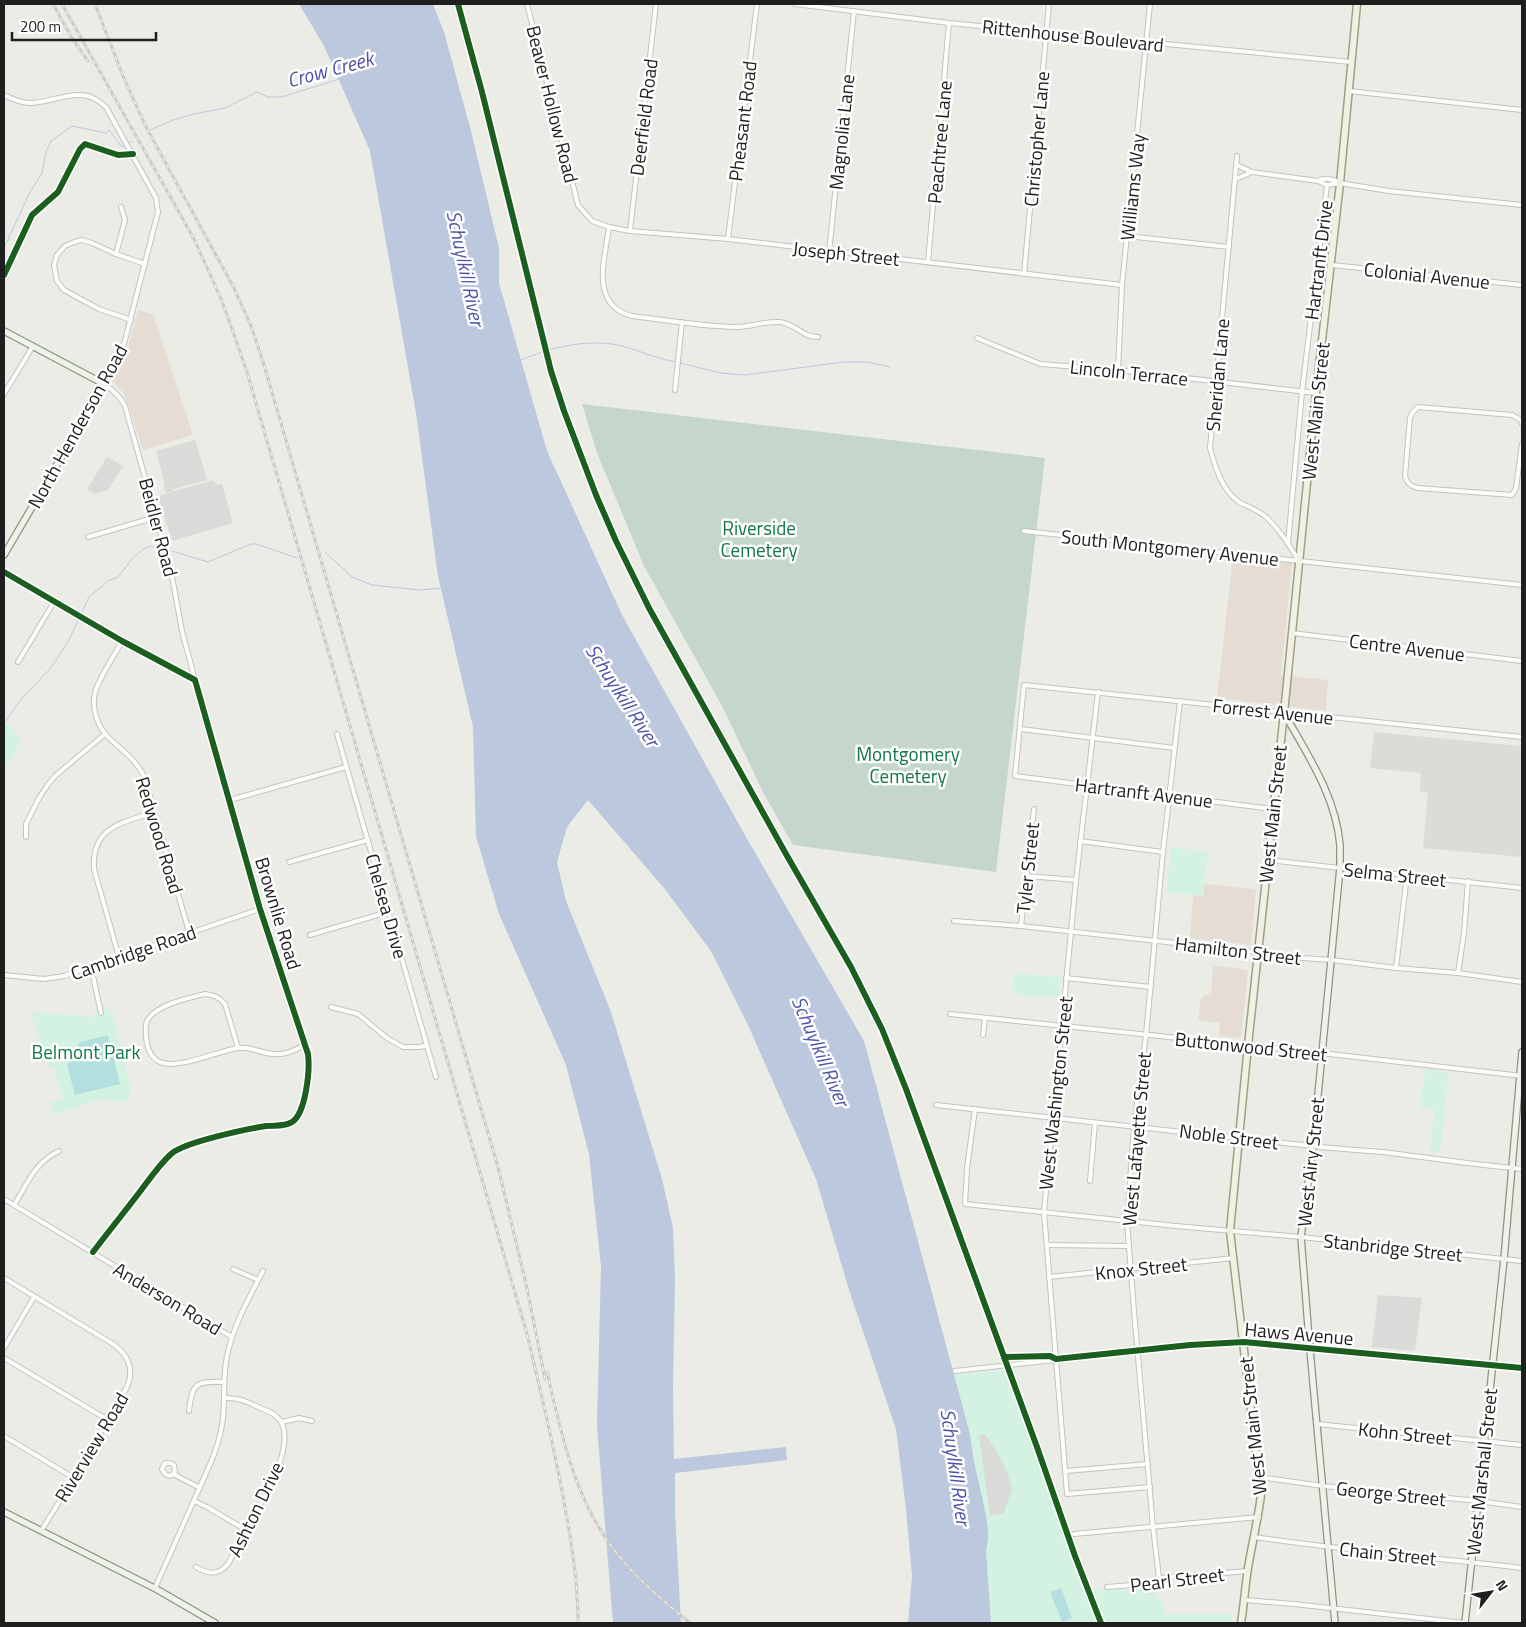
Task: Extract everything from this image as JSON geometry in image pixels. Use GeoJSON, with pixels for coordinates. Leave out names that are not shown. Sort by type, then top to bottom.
{"type":"FeatureCollection","features":[{"type":"Feature","properties":{"kind":"main road","name":"West Main Street"},"geometry":{"type":"LineString","coordinates":[[1241,1623],[1261,1494],[1230,1231],[1272,809],[1284,712],[1316,393],[1332,265],[1357,4]]}},
{"type":"Feature","properties":{"kind":"main road"},"geometry":{"type":"LineString","coordinates":[[4,331],[104,384]]}},
{"type":"Feature","properties":{"kind":"main road","name":"North Henderson Road"},"geometry":{"type":"LineString","coordinates":[[4,554],[104,384]]}},
{"type":"Feature","properties":{"kind":"main road","name":"West Airy Street"},"geometry":{"type":"LineString","coordinates":[[1284,712],[1317,772],[1332,806],[1340,844],[1340,868],[1332,960],[1313,1146],[1301,1237],[1335,1623]]}},
{"type":"Feature","properties":{"kind":"main road","name":"West Marshall Street"},"geometry":{"type":"LineString","coordinates":[[1465,1623],[1504,1260],[1522,1052]]}},
{"type":"Feature","properties":{"kind":"main road"},"geometry":{"type":"LineString","coordinates":[[4,1512],[155,1588],[215,1623]]}},
{"type":"Feature","properties":{"kind":"street","name":"Beaver Hollow Road"},"geometry":{"type":"LineString","coordinates":[[527,4],[578,205]]}},
{"type":"Feature","properties":{"kind":"street","name":"Deerfield Road"},"geometry":{"type":"LineString","coordinates":[[630,231],[656,4]]}},
{"type":"Feature","properties":{"kind":"street","name":"Pheasant Road"},"geometry":{"type":"LineString","coordinates":[[728,239],[756,4]]}},
{"type":"Feature","properties":{"kind":"street","name":"Rittenhouse Boulevard"},"geometry":{"type":"LineString","coordinates":[[795,4],[949,23],[1351,62]]}},
{"type":"Feature","properties":{"kind":"street","name":"Christopher Lane"},"geometry":{"type":"LineString","coordinates":[[1024,274],[1049,4]]}},
{"type":"Feature","properties":{"kind":"street","name":"Williams Way"},"geometry":{"type":"LineString","coordinates":[[1118,370],[1122,285],[1150,4]]}},
{"type":"Feature","properties":{"kind":"street","name":"Magnolia Lane"},"geometry":{"type":"LineString","coordinates":[[829,252],[854,11]]}},
{"type":"Feature","properties":{"kind":"street","name":"Peachtree Lane"},"geometry":{"type":"LineString","coordinates":[[928,262],[949,23]]}},
{"type":"Feature","properties":{"kind":"street"},"geometry":{"type":"LineString","coordinates":[[1349,91],[1522,110]]}},
{"type":"Feature","properties":{"kind":"street","name":"North Henderson Road"},"geometry":{"type":"LineString","coordinates":[[4,95],[18,101],[30,103],[77,95],[92,98],[106,107],[155,194],[158,212],[131,320],[124,344],[104,384]]}},
{"type":"Feature","properties":{"kind":"street","name":"Sheridan Lane"},"geometry":{"type":"LineString","coordinates":[[1237,156],[1238,165],[1210,448],[1218,472],[1230,493],[1240,502],[1259,511],[1267,518],[1288,543],[1299,561]]}},
{"type":"Feature","properties":{"kind":"street"},"geometry":{"type":"LineString","coordinates":[[1238,165],[1252,172],[1318,181],[1326,185],[1340,184],[1522,205]]}},
{"type":"Feature","properties":{"kind":"street"},"geometry":{"type":"LineString","coordinates":[[1236,179],[1252,172]]}},
{"type":"Feature","properties":{"kind":"street"},"geometry":{"type":"LineString","coordinates":[[1318,181],[1326,179],[1340,184]]}},
{"type":"Feature","properties":{"kind":"street","name":"Hartranft Drive"},"geometry":{"type":"LineString","coordinates":[[1288,543],[1302,392],[1326,185]]}},
{"type":"Feature","properties":{"kind":"street","name":"Joseph Street"},"geometry":{"type":"LineString","coordinates":[[578,205],[592,221],[608,227],[630,231],[728,239],[1122,285]]}},
{"type":"Feature","properties":{"kind":"street"},"geometry":{"type":"LineString","coordinates":[[116,254],[125,220],[121,207]]}},
{"type":"Feature","properties":{"kind":"street"},"geometry":{"type":"LineString","coordinates":[[608,227],[602,283],[607,300],[615,308],[626,314],[736,327],[779,322],[796,327],[812,337],[818,336]]}},
{"type":"Feature","properties":{"kind":"street"},"geometry":{"type":"LineString","coordinates":[[1127,236],[1229,247]]}},
{"type":"Feature","properties":{"kind":"street"},"geometry":{"type":"LineString","coordinates":[[131,320],[98,309],[64,290],[57,281],[54,265],[57,255],[65,246],[82,240],[92,242],[116,254],[145,264]]}},
{"type":"Feature","properties":{"kind":"street","name":"Colonial Avenue"},"geometry":{"type":"LineString","coordinates":[[1332,265],[1522,286]]}},
{"type":"Feature","properties":{"kind":"street"},"geometry":{"type":"LineString","coordinates":[[675,390],[682,322]]}},
{"type":"Feature","properties":{"kind":"street","name":"Lincoln Terrace"},"geometry":{"type":"LineString","coordinates":[[977,338],[1040,364],[1118,370],[1316,393]]}},
{"type":"Feature","properties":{"kind":"street"},"geometry":{"type":"LineString","coordinates":[[4,394],[32,346]]}},
{"type":"Feature","properties":{"kind":"street","name":"Beidler Road"},"geometry":{"type":"LineString","coordinates":[[104,384],[116,392],[126,406],[175,588],[182,631],[195,680]]}},
{"type":"Feature","properties":{"kind":"street"},"geometry":{"type":"LineString","coordinates":[[1522,424],[1521,420],[1512,415],[1418,407],[1412,412],[1410,418],[1406,481],[1413,487],[1418,488],[1512,495],[1516,488],[1522,444]]}},
{"type":"Feature","properties":{"kind":"street"},"geometry":{"type":"LineString","coordinates":[[88,536],[156,517]]}},
{"type":"Feature","properties":{"kind":"street","name":"South Montgomery Avenue"},"geometry":{"type":"LineString","coordinates":[[1024,531],[1522,585]]}},
{"type":"Feature","properties":{"kind":"street"},"geometry":{"type":"LineString","coordinates":[[4,572],[122,641],[195,680]]}},
{"type":"Feature","properties":{"kind":"street"},"geometry":{"type":"LineString","coordinates":[[18,662],[54,602]]}},
{"type":"Feature","properties":{"kind":"street","name":"Centre Avenue"},"geometry":{"type":"LineString","coordinates":[[1292,634],[1522,661]]}},
{"type":"Feature","properties":{"kind":"street","name":"Redwood Road"},"geometry":{"type":"LineString","coordinates":[[122,641],[95,692],[96,717],[105,734],[139,766],[144,776],[190,932]]}},
{"type":"Feature","properties":{"kind":"street","name":"Brownlie Road"},"geometry":{"type":"LineString","coordinates":[[93,1252],[172,1153],[202,1141],[267,1126],[290,1124],[300,1112],[308,1076],[309,1062],[305,1045],[260,909],[195,680]]}},
{"type":"Feature","properties":{"kind":"street","name":"Forrest Avenue"},"geometry":{"type":"LineString","coordinates":[[1021,729],[1024,685],[1522,737]]}},
{"type":"Feature","properties":{"kind":"street","name":"West Washington Street"},"geometry":{"type":"LineString","coordinates":[[1098,692],[1080,840],[1044,1212],[1067,1494],[1150,1487]]}},
{"type":"Feature","properties":{"kind":"street","name":"West Lafayette Street"},"geometry":{"type":"LineString","coordinates":[[1159,1578],[1127,1221],[1134,1126],[1146,1036],[1163,852],[1180,701]]}},
{"type":"Feature","properties":{"kind":"street"},"geometry":{"type":"LineString","coordinates":[[1021,729],[1174,748]]}},
{"type":"Feature","properties":{"kind":"street","name":"Hartranft Avenue"},"geometry":{"type":"LineString","coordinates":[[1021,729],[1015,776],[1272,809]]}},
{"type":"Feature","properties":{"kind":"street"},"geometry":{"type":"LineString","coordinates":[[26,837],[26,824],[47,786],[55,776],[105,734]]}},
{"type":"Feature","properties":{"kind":"street","name":"Chelsea Drive"},"geometry":{"type":"LineString","coordinates":[[337,734],[436,1077]]}},
{"type":"Feature","properties":{"kind":"street"},"geometry":{"type":"LineString","coordinates":[[230,800],[346,767]]}},
{"type":"Feature","properties":{"kind":"street","name":"Tyler Street"},"geometry":{"type":"LineString","coordinates":[[1021,926],[1034,810]]}},
{"type":"Feature","properties":{"kind":"street"},"geometry":{"type":"LineString","coordinates":[[119,957],[94,869],[93,858],[101,838],[113,826],[154,812]]}},
{"type":"Feature","properties":{"kind":"street"},"geometry":{"type":"LineString","coordinates":[[289,862],[368,840]]}},
{"type":"Feature","properties":{"kind":"street"},"geometry":{"type":"LineString","coordinates":[[1080,840],[1163,852]]}},
{"type":"Feature","properties":{"kind":"street","name":"Selma Street"},"geometry":{"type":"LineString","coordinates":[[1267,860],[1522,888]]}},
{"type":"Feature","properties":{"kind":"street"},"geometry":{"type":"LineString","coordinates":[[1396,968],[1407,875]]}},
{"type":"Feature","properties":{"kind":"street"},"geometry":{"type":"LineString","coordinates":[[1027,876],[1076,880]]}},
{"type":"Feature","properties":{"kind":"street"},"geometry":{"type":"LineString","coordinates":[[1458,973],[1464,933],[1468,881]]}},
{"type":"Feature","properties":{"kind":"street","name":"Cambridge Road"},"geometry":{"type":"LineString","coordinates":[[4,975],[44,979],[64,976],[260,909]]}},
{"type":"Feature","properties":{"kind":"street"},"geometry":{"type":"LineString","coordinates":[[310,935],[388,912]]}},
{"type":"Feature","properties":{"kind":"street","name":"Hamilton Street"},"geometry":{"type":"LineString","coordinates":[[954,921],[1021,926],[1302,958],[1458,973],[1522,982]]}},
{"type":"Feature","properties":{"kind":"street"},"geometry":{"type":"LineString","coordinates":[[91,967],[101,1013]]}},
{"type":"Feature","properties":{"kind":"street"},"geometry":{"type":"LineString","coordinates":[[1066,978],[1150,987]]}},
{"type":"Feature","properties":{"kind":"street"},"geometry":{"type":"LineString","coordinates":[[238,1048],[225,1004],[221,999],[211,994],[203,994],[160,1008],[151,1015],[145,1027],[148,1048],[154,1058],[165,1064],[178,1064],[238,1048],[251,1048],[279,1055],[305,1045]]}},
{"type":"Feature","properties":{"kind":"street"},"geometry":{"type":"LineString","coordinates":[[331,1007],[358,1014],[386,1037],[403,1047],[420,1047],[427,1044]]}},
{"type":"Feature","properties":{"kind":"street","name":"Buttonwood Street"},"geometry":{"type":"LineString","coordinates":[[950,1014],[1521,1076]]}},
{"type":"Feature","properties":{"kind":"street"},"geometry":{"type":"LineString","coordinates":[[983,1035],[985,1018]]}},
{"type":"Feature","properties":{"kind":"street","name":"Noble Street"},"geometry":{"type":"LineString","coordinates":[[936,1105],[1382,1152],[1470,1165],[1522,1169]]}},
{"type":"Feature","properties":{"kind":"street","name":"Stanbridge Street"},"geometry":{"type":"LineString","coordinates":[[975,1109],[967,1168],[965,1204],[1522,1261]]}},
{"type":"Feature","properties":{"kind":"street"},"geometry":{"type":"LineString","coordinates":[[1090,1181],[1095,1123]]}},
{"type":"Feature","properties":{"kind":"street"},"geometry":{"type":"LineString","coordinates":[[14,1205],[38,1166],[48,1157],[59,1151]]}},
{"type":"Feature","properties":{"kind":"street","name":"Anderson Road"},"geometry":{"type":"LineString","coordinates":[[4,1199],[232,1337],[225,1365],[221,1434],[200,1488],[155,1588]]}},
{"type":"Feature","properties":{"kind":"street"},"geometry":{"type":"LineString","coordinates":[[1047,1245],[1129,1246]]}},
{"type":"Feature","properties":{"kind":"street","name":"Knox Street"},"geometry":{"type":"LineString","coordinates":[[1049,1277],[1234,1258]]}},
{"type":"Feature","properties":{"kind":"street"},"geometry":{"type":"LineString","coordinates":[[233,1269],[258,1280]]}},
{"type":"Feature","properties":{"kind":"street"},"geometry":{"type":"LineString","coordinates":[[232,1337],[262,1271]]}},
{"type":"Feature","properties":{"kind":"street","name":"Riverview Road"},"geometry":{"type":"LineString","coordinates":[[4,1278],[113,1344],[128,1359],[130,1370],[129,1382],[108,1420],[41,1531]]}},
{"type":"Feature","properties":{"kind":"street"},"geometry":{"type":"LineString","coordinates":[[4,1348],[34,1297]]}},
{"type":"Feature","properties":{"kind":"street","name":"Haws Avenue"},"geometry":{"type":"LineString","coordinates":[[955,1371],[1056,1359],[1244,1342],[1522,1368]]}},
{"type":"Feature","properties":{"kind":"street"},"geometry":{"type":"LineString","coordinates":[[4,1358],[108,1420]]}},
{"type":"Feature","properties":{"kind":"street"},"geometry":{"type":"LineString","coordinates":[[189,1411],[192,1394],[198,1385],[208,1381],[224,1382]]}},
{"type":"Feature","properties":{"kind":"street"},"geometry":{"type":"LineString","coordinates":[[224,1398],[243,1400],[271,1413],[282,1422],[299,1418],[312,1421]]}},
{"type":"Feature","properties":{"kind":"street","name":"Ashton Drive"},"geometry":{"type":"LineString","coordinates":[[196,1567],[203,1571],[214,1573],[224,1569],[276,1473],[284,1440],[282,1422]]}},
{"type":"Feature","properties":{"kind":"street","name":"Kohn Street"},"geometry":{"type":"LineString","coordinates":[[1317,1424],[1522,1446]]}},
{"type":"Feature","properties":{"kind":"street"},"geometry":{"type":"LineString","coordinates":[[4,1436],[74,1478]]}},
{"type":"Feature","properties":{"kind":"street"},"geometry":{"type":"LineString","coordinates":[[1066,1471],[1148,1464]]}},
{"type":"Feature","properties":{"kind":"street"},"geometry":{"type":"LineString","coordinates":[[173,1474],[200,1488]]}},
{"type":"Feature","properties":{"kind":"street","name":"George Street"},"geometry":{"type":"LineString","coordinates":[[1259,1477],[1323,1486],[1522,1507]]}},
{"type":"Feature","properties":{"kind":"street"},"geometry":{"type":"LineString","coordinates":[[194,1501],[246,1530]]}},
{"type":"Feature","properties":{"kind":"street"},"geometry":{"type":"LineString","coordinates":[[1074,1534],[1258,1517]]}},
{"type":"Feature","properties":{"kind":"street","name":"Chain Street"},"geometry":{"type":"LineString","coordinates":[[1254,1537],[1522,1568]]}},
{"type":"Feature","properties":{"kind":"street","name":"Pearl Street"},"geometry":{"type":"LineString","coordinates":[[1107,1587],[1156,1583],[1159,1578],[1248,1571]]}},
{"type":"Feature","properties":{"kind":"street"},"geometry":{"type":"LineString","coordinates":[[1245,1600],[1465,1623]]}},
{"type":"Feature","properties":{"kind":"shaded area"},"geometry":{"type":"Polygon","coordinates":[[[138,310],[153,314],[193,435],[143,450],[127,401],[122,391],[113,383],[112,379],[127,351],[138,310]]]}},
{"type":"Feature","properties":{"kind":"shaded area"},"geometry":{"type":"Polygon","coordinates":[[[195,440],[207,480],[173,489],[173,491],[166,493],[156,451],[195,440]]]}},
{"type":"Feature","properties":{"kind":"shaded area"},"geometry":{"type":"Polygon","coordinates":[[[107,457],[123,466],[108,490],[94,494],[87,489],[107,457]]]}},
{"type":"Feature","properties":{"kind":"shaded area"},"geometry":{"type":"Polygon","coordinates":[[[213,480],[217,485],[222,484],[233,523],[172,541],[158,496],[213,480]]]}},
{"type":"Feature","properties":{"kind":"shaded area"},"geometry":{"type":"Polygon","coordinates":[[[1233,556],[1292,563],[1281,675],[1328,680],[1326,711],[1217,698],[1233,556]]]}},
{"type":"Feature","properties":{"kind":"shaded area"},"geometry":{"type":"Polygon","coordinates":[[[1374,732],[1522,746],[1522,857],[1423,848],[1428,793],[1420,792],[1421,773],[1370,768],[1374,732]]]}},
{"type":"Feature","properties":{"kind":"shaded area"},"geometry":{"type":"Polygon","coordinates":[[[1204,884],[1256,889],[1251,945],[1190,938],[1193,895],[1203,896],[1204,884]]]}},
{"type":"Feature","properties":{"kind":"shaded area"},"geometry":{"type":"Polygon","coordinates":[[[1213,965],[1248,970],[1241,1038],[1219,1036],[1220,1023],[1198,1020],[1201,999],[1205,995],[1211,995],[1213,965]]]}},
{"type":"Feature","properties":{"kind":"shaded area"},"geometry":{"type":"Polygon","coordinates":[[[1378,1295],[1422,1298],[1415,1351],[1372,1347],[1378,1295]]]}},
{"type":"Feature","properties":{"kind":"shaded area"},"geometry":{"type":"Polygon","coordinates":[[[985,1434],[1007,1471],[1012,1489],[1004,1513],[990,1516],[979,1435],[985,1434]]]}},
{"type":"Feature","properties":{"kind":"green space","name":"Riverside Cemetery"},"geometry":{"type":"Polygon","coordinates":[[[582,404],[1045,458],[996,872],[793,845],[764,794],[722,706],[644,566],[597,453],[582,404]]]}},
{"type":"Feature","properties":{"kind":"green space"},"geometry":{"type":"Polygon","coordinates":[[[4,723],[13,728],[20,740],[16,748],[17,751],[4,769],[4,723]]]}},
{"type":"Feature","properties":{"kind":"green space"},"geometry":{"type":"Polygon","coordinates":[[[1171,847],[1209,852],[1202,896],[1166,892],[1171,847]]]}},
{"type":"Feature","properties":{"kind":"green space"},"geometry":{"type":"Polygon","coordinates":[[[1014,973],[1061,977],[1059,998],[1013,994],[1014,973]]]}},
{"type":"Feature","properties":{"kind":"green space","name":"Belmont Park"},"geometry":{"type":"Polygon","coordinates":[[[102,1003],[108,1010],[112,1009],[129,1080],[130,1098],[121,1102],[101,1099],[54,1115],[50,1103],[63,1097],[55,1075],[57,1072],[55,1067],[50,1068],[30,1012],[96,1017],[95,1005],[102,1003]]]}},
{"type":"Feature","properties":{"kind":"green space"},"geometry":{"type":"Polygon","coordinates":[[[108,1035],[120,1084],[75,1095],[67,1065],[80,1042],[108,1035]]]}},
{"type":"Feature","properties":{"kind":"green space"},"geometry":{"type":"Polygon","coordinates":[[[1425,1069],[1449,1072],[1440,1153],[1430,1152],[1434,1110],[1420,1108],[1425,1069]]]}},
{"type":"Feature","properties":{"kind":"green space"},"geometry":{"type":"Polygon","coordinates":[[[1004,1371],[1087,1591],[1151,1587],[1159,1596],[1166,1614],[1232,1614],[1231,1623],[991,1623],[986,1550],[988,1542],[970,1434],[953,1374],[1004,1371]]]}},
{"type":"Feature","properties":{"kind":"green space"},"geometry":{"type":"Polygon","coordinates":[[[1061,1588],[1072,1618],[1062,1622],[1050,1592],[1061,1588]]]}},
{"type":"Feature","properties":{"kind":"water","name":"Schuylkill River"},"geometry":{"type":"Polygon","coordinates":[[[299,4],[433,4],[444,32],[471,131],[499,248],[499,283],[547,451],[622,615],[746,837],[864,1041],[970,1434],[985,1508],[988,1534],[986,1550],[991,1623],[908,1623],[912,1576],[896,1429],[850,1293],[816,1179],[748,1025],[711,951],[664,888],[588,800],[567,827],[557,862],[566,901],[611,1012],[662,1179],[673,1228],[675,1279],[674,1459],[786,1447],[787,1460],[675,1473],[675,1512],[681,1623],[613,1623],[597,1426],[601,1266],[589,1154],[566,1065],[499,914],[476,836],[473,727],[438,576],[416,413],[370,151],[324,46],[299,4]]]}},
{"type":"Feature","properties":{"kind":"waterway","name":"Crow Creek"},"geometry":{"type":"LineString","coordinates":[[150,130],[173,120],[225,108],[257,92],[268,97],[282,97],[339,79]]}},
{"type":"Feature","properties":{"kind":"waterway","name":"Crow Creek"},"geometry":{"type":"LineString","coordinates":[[4,248],[29,194],[42,173],[46,152],[51,141],[72,126],[106,133],[109,130],[122,147],[133,141]]}},
{"type":"Feature","properties":{"kind":"waterway"},"geometry":{"type":"LineString","coordinates":[[521,360],[566,346],[600,343],[612,344],[676,362]]}},
{"type":"Feature","properties":{"kind":"waterway"},"geometry":{"type":"LineString","coordinates":[[680,363],[721,373],[745,375],[844,362],[868,362],[890,367]]}},
{"type":"Feature","properties":{"kind":"waterway"},"geometry":{"type":"LineString","coordinates":[[172,551],[208,562],[251,544],[256,544],[297,558]]}},
{"type":"Feature","properties":{"kind":"waterway"},"geometry":{"type":"LineString","coordinates":[[4,723],[23,697],[51,668],[69,640],[89,597],[108,581],[118,577],[142,550],[150,546],[158,548]]}},
{"type":"Feature","properties":{"kind":"waterway"},"geometry":{"type":"LineString","coordinates":[[325,552],[352,577],[372,585],[420,590],[442,588]]}},
{"type":"Feature","properties":{"kind":"railway"},"geometry":{"type":"LineString","coordinates":[[53,4],[72,38],[88,61]]}},
{"type":"Feature","properties":{"kind":"railway"},"geometry":{"type":"LineString","coordinates":[[62,4],[194,239],[222,301],[247,372],[527,1334],[553,1446],[569,1527],[576,1582],[578,1623]]}},
{"type":"Feature","properties":{"kind":"railway"},"geometry":{"type":"LineString","coordinates":[[95,4],[123,76],[146,127],[234,288],[251,326],[264,365],[498,1167],[527,1288],[545,1379]]}},
{"type":"Feature","properties":{"kind":"railway"},"geometry":{"type":"LineString","coordinates":[[547,1372],[558,1421],[572,1468],[591,1513],[603,1535],[626,1565],[652,1591],[690,1623]]}},
{"type":"Feature","properties":{"kind":"cycle path"},"geometry":{"type":"LineString","coordinates":[[458,4],[482,92],[551,371],[596,495],[649,608],[851,967],[882,1029],[906,1089],[1101,1623]]}},
{"type":"Feature","properties":{"kind":"cycle path"},"geometry":{"type":"LineString","coordinates":[[4,275],[32,215],[58,192],[80,149],[85,144],[118,155],[133,154]]}},
{"type":"Feature","properties":{"kind":"cycle path"},"geometry":{"type":"LineString","coordinates":[[4,572],[122,641],[195,680],[260,909],[308,1054],[308,1080],[304,1101],[301,1110],[292,1122],[286,1125],[245,1130],[178,1149],[163,1162],[93,1252]]}},
{"type":"Feature","properties":{"kind":"cycle path"},"geometry":{"type":"LineString","coordinates":[[1004,1357],[1050,1356],[1056,1359],[1190,1345],[1244,1342],[1522,1368]]}},
{"type":"Feature","properties":{"kind":"park label","name":"Montgomery Cemetery"},"geometry":{"type":"Point","coordinates":[908,764]}}]}
